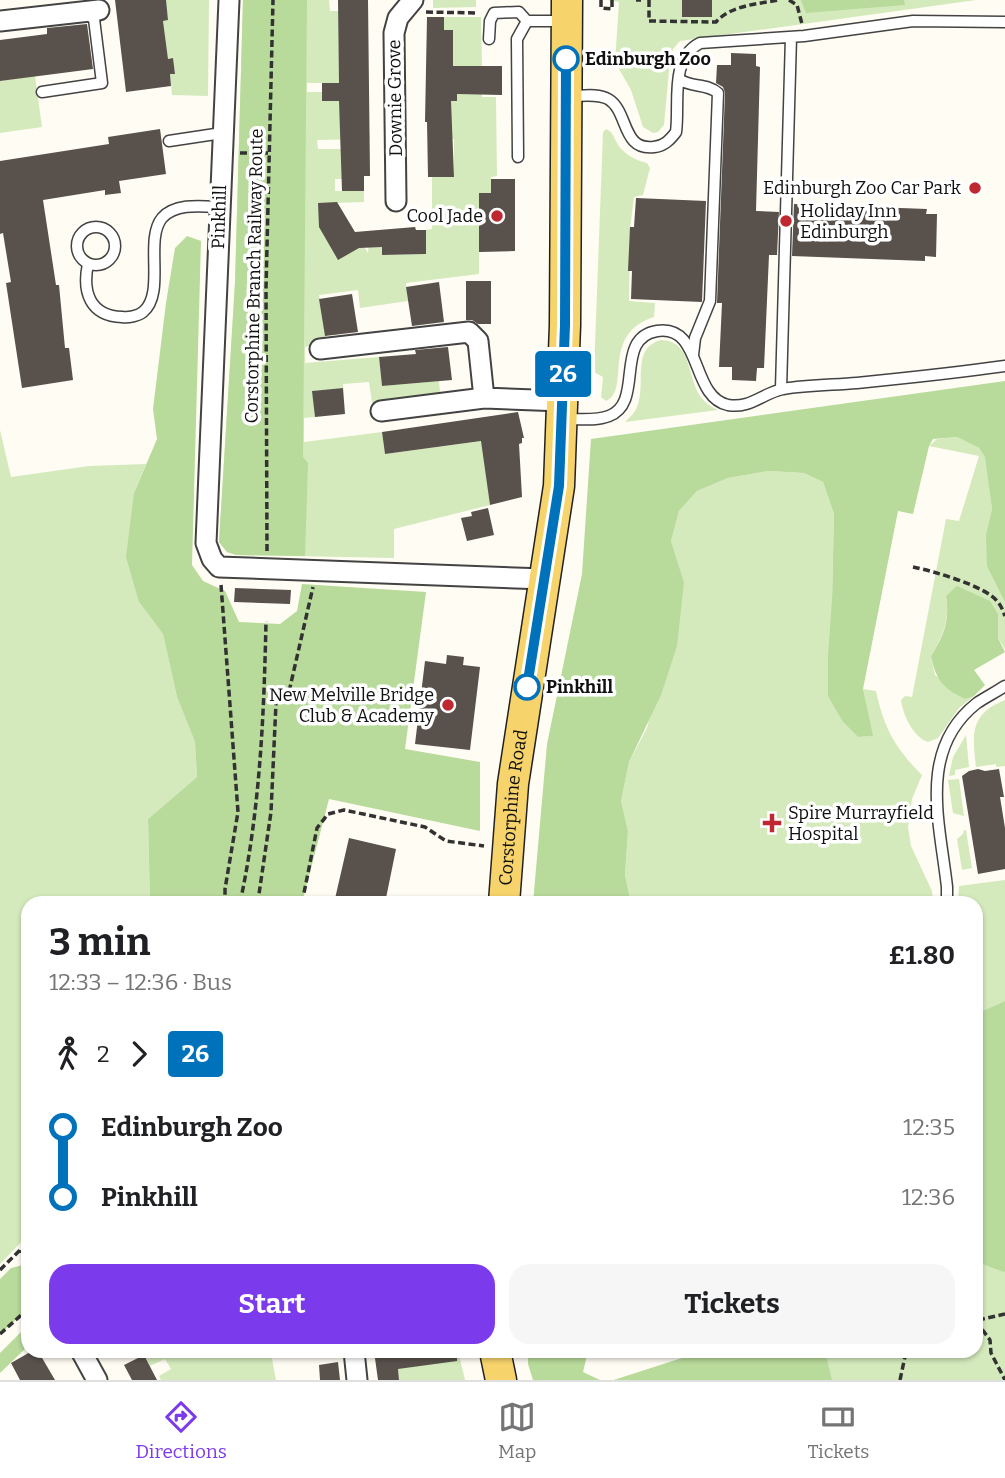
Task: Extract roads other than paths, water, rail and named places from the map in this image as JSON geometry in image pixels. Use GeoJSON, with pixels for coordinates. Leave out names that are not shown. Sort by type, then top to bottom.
{"type":"FeatureCollection","features":[{"type":"Feature","properties":{"kind":"main road","name":"Corstorphine Road"},"geometry":{"type":"LineString","coordinates":[[504,896],[519,741],[559,486],[566,283],[567,11]]}},
{"type":"Feature","properties":{"kind":"main road"},"geometry":{"type":"LineString","coordinates":[[497,1358],[502,1380]]}},
{"type":"Feature","properties":{"kind":"street","name":"Pinkhill"},"geometry":{"type":"LineString","coordinates":[[229,0],[206,543],[212,559],[219,567],[545,579]]}},
{"type":"Feature","properties":{"kind":"street","name":"Downie Grove"},"geometry":{"type":"LineString","coordinates":[[396,201],[394,33],[398,18],[408,6]]}},
{"type":"Feature","properties":{"kind":"street"},"geometry":{"type":"LineString","coordinates":[[8,13],[91,11]]}},
{"type":"Feature","properties":{"kind":"street"},"geometry":{"type":"LineString","coordinates":[[320,349],[469,332],[478,341],[484,398]]}},
{"type":"Feature","properties":{"kind":"street"},"geometry":{"type":"LineString","coordinates":[[381,411],[484,398],[562,410]]}},
{"type":"Feature","properties":{"kind":"street"},"geometry":{"type":"LineString","coordinates":[[85,1358],[97,1380]]}},
{"type":"Feature","properties":{"kind":"street"},"geometry":{"type":"LineString","coordinates":[[355,1358],[357,1380]]}},
{"type":"Feature","properties":{"kind":"lane"},"geometry":{"type":"LineString","coordinates":[[42,92],[102,83],[91,11]]}},
{"type":"Feature","properties":{"kind":"lane"},"geometry":{"type":"LineString","coordinates":[[518,157],[517,39],[527,21],[567,11]]}},
{"type":"Feature","properties":{"kind":"lane"},"geometry":{"type":"LineString","coordinates":[[489,39],[490,21],[494,13],[519,12],[527,21]]}},
{"type":"Feature","properties":{"kind":"lane"},"geometry":{"type":"LineString","coordinates":[[566,96],[597,96],[611,101],[617,107],[632,140],[651,148],[662,145],[676,132],[680,70],[685,56],[700,43],[804,36],[913,21],[1005,22]]}},
{"type":"Feature","properties":{"kind":"lane"},"geometry":{"type":"LineString","coordinates":[[781,389],[791,37]]}},
{"type":"Feature","properties":{"kind":"lane"},"geometry":{"type":"LineString","coordinates":[[680,79],[718,93],[710,301],[695,338],[693,355]]}},
{"type":"Feature","properties":{"kind":"lane"},"geometry":{"type":"LineString","coordinates":[[169,141],[222,134]]}},
{"type":"Feature","properties":{"kind":"lane"},"geometry":{"type":"LineString","coordinates":[[88,264],[85,277],[89,298],[96,310],[111,317],[128,317],[143,312],[152,297],[157,227],[164,216],[176,209],[192,206],[219,206]]}},
{"type":"Feature","properties":{"kind":"lane"},"geometry":{"type":"LineString","coordinates":[[562,410],[598,418],[611,416],[621,407],[628,390],[633,355],[643,337],[651,332],[671,331],[678,335],[693,355],[708,391],[720,403],[745,405],[781,389],[1005,366]]}},
{"type":"Feature","properties":{"kind":"lane"},"geometry":{"type":"LineString","coordinates":[[947,896],[935,786],[939,758],[954,727],[976,704],[1005,686]]}},
{"type":"Feature","properties":{"kind":"place","name":"Edinburgh Zoo"},"geometry":{"type":"Point","coordinates":[566,59]}},
{"type":"Feature","properties":{"kind":"place","name":"Edinburgh Zoo Car Park"},"geometry":{"type":"Point","coordinates":[975,188]}},
{"type":"Feature","properties":{"kind":"place","name":"Cool Jade"},"geometry":{"type":"Point","coordinates":[497,216]}},
{"type":"Feature","properties":{"kind":"place","name":"Holiday Inn Edinburgh"},"geometry":{"type":"Point","coordinates":[786,221]}},
{"type":"Feature","properties":{"kind":"place","name":"Pinkhill"},"geometry":{"type":"Point","coordinates":[527,687]}},
{"type":"Feature","properties":{"kind":"place","name":"New Melville Bridge Club & Academy"},"geometry":{"type":"Point","coordinates":[448,705]}},
{"type":"Feature","properties":{"kind":"place","name":"Spire Murrayfield Hospital"},"geometry":{"type":"Point","coordinates":[772,823]}}]}
